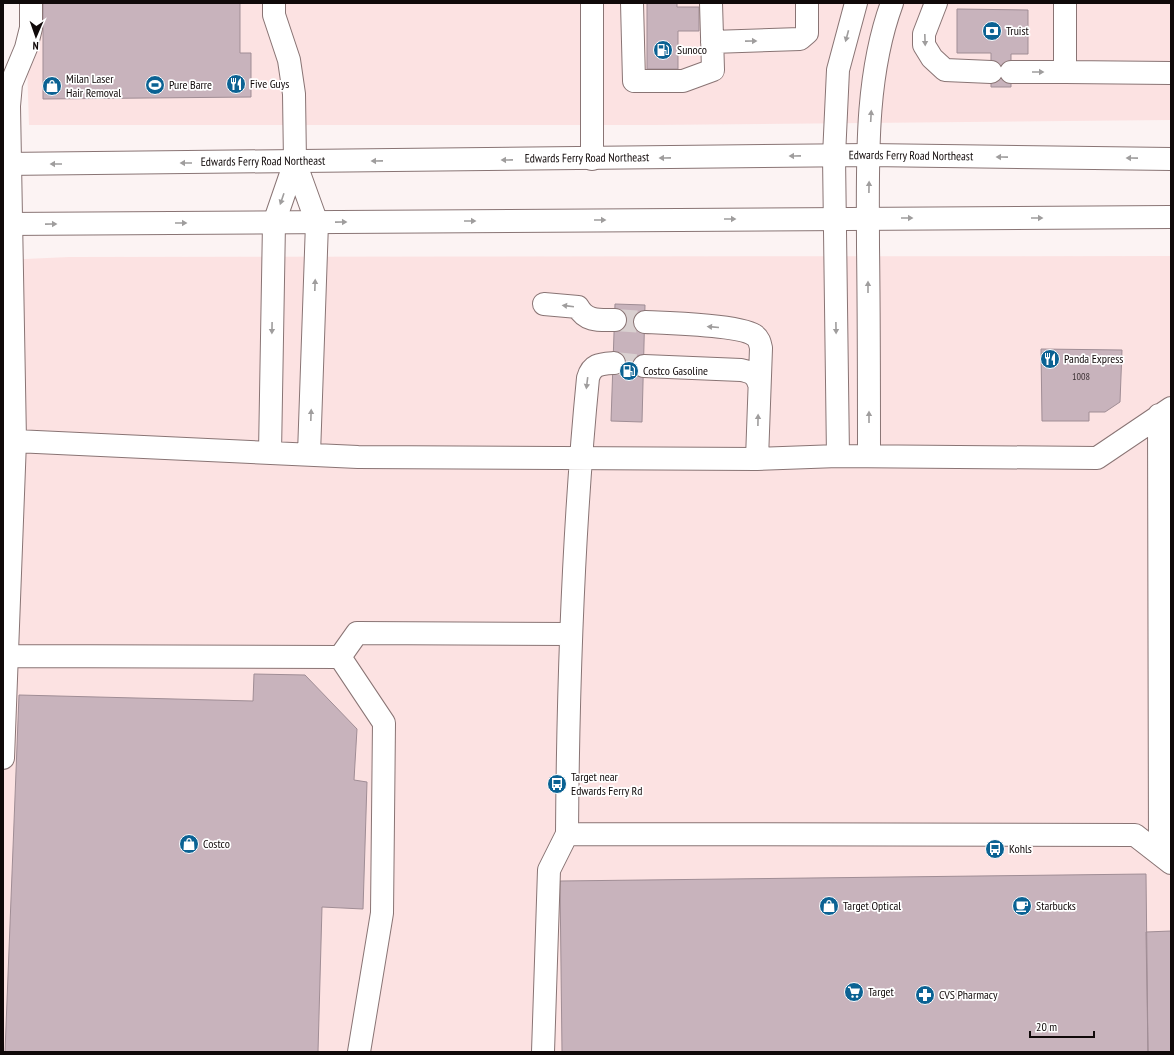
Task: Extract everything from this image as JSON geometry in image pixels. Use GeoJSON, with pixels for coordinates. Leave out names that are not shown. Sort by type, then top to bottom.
{"type":"FeatureCollection","features":[{"type":"Feature","properties":{"kind":"main road"},"geometry":{"type":"LineString","coordinates":[[3,758],[15,441],[8,224],[7,164],[9,106],[11,84],[26,48],[31,28],[31,3]]}},
{"type":"Feature","properties":{"kind":"main road"},"geometry":{"type":"LineString","coordinates":[[274,3],[274,15],[289,60],[294,94],[295,162],[317,223],[309,454]]}},
{"type":"Feature","properties":{"kind":"main road"},"geometry":{"type":"LineString","coordinates":[[592,3],[592,159]]}},
{"type":"Feature","properties":{"kind":"main road"},"geometry":{"type":"LineString","coordinates":[[632,3],[634,81],[683,81],[713,70],[711,3]]}},
{"type":"Feature","properties":{"kind":"main road"},"geometry":{"type":"LineString","coordinates":[[712,42],[800,39],[807,33],[807,3]]}},
{"type":"Feature","properties":{"kind":"main road"},"geometry":{"type":"LineString","coordinates":[[838,456],[834,156],[838,70],[856,3]]}},
{"type":"Feature","properties":{"kind":"main road"},"geometry":{"type":"LineString","coordinates":[[869,456],[869,155],[873,85],[879,45],[892,3]]}},
{"type":"Feature","properties":{"kind":"main road"},"geometry":{"type":"LineString","coordinates":[[936,3],[924,34],[924,45],[932,58],[945,70],[1001,72],[1171,73]]}},
{"type":"Feature","properties":{"kind":"main road"},"geometry":{"type":"LineString","coordinates":[[1065,3],[1065,72]]}},
{"type":"Feature","properties":{"kind":"main road","name":"Edwards Ferry Road Northeast"},"geometry":{"type":"LineString","coordinates":[[7,164],[869,155],[1171,159]]}},
{"type":"Feature","properties":{"kind":"main road"},"geometry":{"type":"LineString","coordinates":[[270,453],[274,223],[295,162]]}},
{"type":"Feature","properties":{"kind":"main road"},"geometry":{"type":"LineString","coordinates":[[8,224],[1171,217]]}},
{"type":"Feature","properties":{"kind":"main road"},"geometry":{"type":"LineString","coordinates":[[544,304],[571,305],[578,307],[588,318],[615,320]]}},
{"type":"Feature","properties":{"kind":"main road"},"geometry":{"type":"LineString","coordinates":[[645,322],[740,329],[756,336],[761,348],[758,384],[757,459]]}},
{"type":"Feature","properties":{"kind":"main road"},"geometry":{"type":"LineString","coordinates":[[543,1052],[549,870],[567,834],[570,634],[580,458],[588,378],[590,370],[596,365],[614,363]]}},
{"type":"Feature","properties":{"kind":"main road"},"geometry":{"type":"LineString","coordinates":[[644,366],[741,370],[751,372],[756,377],[758,384]]}},
{"type":"Feature","properties":{"kind":"main road"},"geometry":{"type":"LineString","coordinates":[[15,441],[358,457],[757,459],[869,456],[1097,458],[1165,412]]}},
{"type":"Feature","properties":{"kind":"main road"},"geometry":{"type":"LineString","coordinates":[[1165,412],[1165,858]]}},
{"type":"Feature","properties":{"kind":"main road"},"geometry":{"type":"LineString","coordinates":[[340,656],[357,633],[570,634]]}},
{"type":"Feature","properties":{"kind":"main road"},"geometry":{"type":"LineString","coordinates":[[7,656],[340,656]]}},
{"type":"Feature","properties":{"kind":"main road"},"geometry":{"type":"LineString","coordinates":[[340,656],[384,723],[382,913],[359,1052]]}},
{"type":"Feature","properties":{"kind":"main road"},"geometry":{"type":"LineString","coordinates":[[567,834],[1135,835],[1165,858]]}},
{"type":"Feature","properties":{"kind":"shaded area"},"geometry":{"type":"Polygon","coordinates":[[[25,3],[1171,3],[1171,120],[654,125],[29,125],[25,3]]]}},
{"type":"Feature","properties":{"kind":"shaded area"},"geometry":{"type":"Polygon","coordinates":[[[1171,256],[1171,1052],[3,1052],[3,260],[69,257],[1171,256]]]}},
{"type":"Feature","properties":{"kind":"building"},"geometry":{"type":"Polygon","coordinates":[[[43,3],[240,3],[240,53],[251,53],[251,97],[43,99],[43,3]]]}},
{"type":"Feature","properties":{"kind":"building","name":"Sunoco"},"geometry":{"type":"Polygon","coordinates":[[[647,3],[677,3],[677,7],[699,7],[699,31],[678,31],[678,69],[647,69],[647,3]]]}},
{"type":"Feature","properties":{"kind":"building","name":"Truist"},"geometry":{"type":"Polygon","coordinates":[[[957,9],[1028,10],[1028,54],[1011,54],[1011,87],[991,87],[991,53],[957,53],[957,9]]]}},
{"type":"Feature","properties":{"kind":"building"},"geometry":{"type":"Polygon","coordinates":[[[615,304],[645,305],[642,422],[611,421],[615,304]]]}},
{"type":"Feature","properties":{"kind":"building"},"geometry":{"type":"Polygon","coordinates":[[[1041,349],[1122,350],[1120,402],[1105,412],[1089,412],[1089,421],[1042,421],[1041,349]]]}},
{"type":"Feature","properties":{"kind":"building","name":"Costco"},"geometry":{"type":"Polygon","coordinates":[[[254,674],[305,675],[357,729],[354,780],[367,782],[363,909],[322,907],[318,1052],[5,1052],[19,695],[253,701],[254,674]]]}},
{"type":"Feature","properties":{"kind":"building","name":"Target"},"geometry":{"type":"Polygon","coordinates":[[[1146,874],[1148,1052],[562,1052],[560,881],[1146,874]]]}},
{"type":"Feature","properties":{"kind":"building"},"geometry":{"type":"Polygon","coordinates":[[[1171,931],[1171,1052],[1148,1052],[1146,932],[1171,931]]]}},
{"type":"Feature","properties":{"kind":"tunnel"},"geometry":{"type":"LineString","coordinates":[[615,320],[645,322]]}},
{"type":"Feature","properties":{"kind":"tunnel"},"geometry":{"type":"LineString","coordinates":[[614,363],[644,366]]}},
{"type":"Feature","properties":{"kind":"place","name":"Truist"},"geometry":{"type":"Point","coordinates":[992,31]}},
{"type":"Feature","properties":{"kind":"place","name":"Sunoco"},"geometry":{"type":"Point","coordinates":[663,50]}},
{"type":"Feature","properties":{"kind":"place","name":"Five Guys"},"geometry":{"type":"Point","coordinates":[236,84]}},
{"type":"Feature","properties":{"kind":"place","name":"Pure Barre"},"geometry":{"type":"Point","coordinates":[155,85]}},
{"type":"Feature","properties":{"kind":"place","name":"Milan Laser Hair Removal"},"geometry":{"type":"Point","coordinates":[52,86]}},
{"type":"Feature","properties":{"kind":"place","name":"Panda Express"},"geometry":{"type":"Point","coordinates":[1050,359]}},
{"type":"Feature","properties":{"kind":"place","name":"Costco Gasoline"},"geometry":{"type":"Point","coordinates":[629,371]}},
{"type":"Feature","properties":{"kind":"place","name":"Target near Edwards Ferry Rd"},"geometry":{"type":"Point","coordinates":[557,784]}},
{"type":"Feature","properties":{"kind":"place","name":"Costco"},"geometry":{"type":"Point","coordinates":[189,844]}},
{"type":"Feature","properties":{"kind":"place","name":"Kohls"},"geometry":{"type":"Point","coordinates":[995,849]}},
{"type":"Feature","properties":{"kind":"place","name":"Target Optical"},"geometry":{"type":"Point","coordinates":[829,906]}},
{"type":"Feature","properties":{"kind":"place","name":"Starbucks"},"geometry":{"type":"Point","coordinates":[1022,906]}},
{"type":"Feature","properties":{"kind":"place","name":"Target"},"geometry":{"type":"Point","coordinates":[854,992]}},
{"type":"Feature","properties":{"kind":"place","name":"CVS Pharmacy"},"geometry":{"type":"Point","coordinates":[925,995]}}]}
